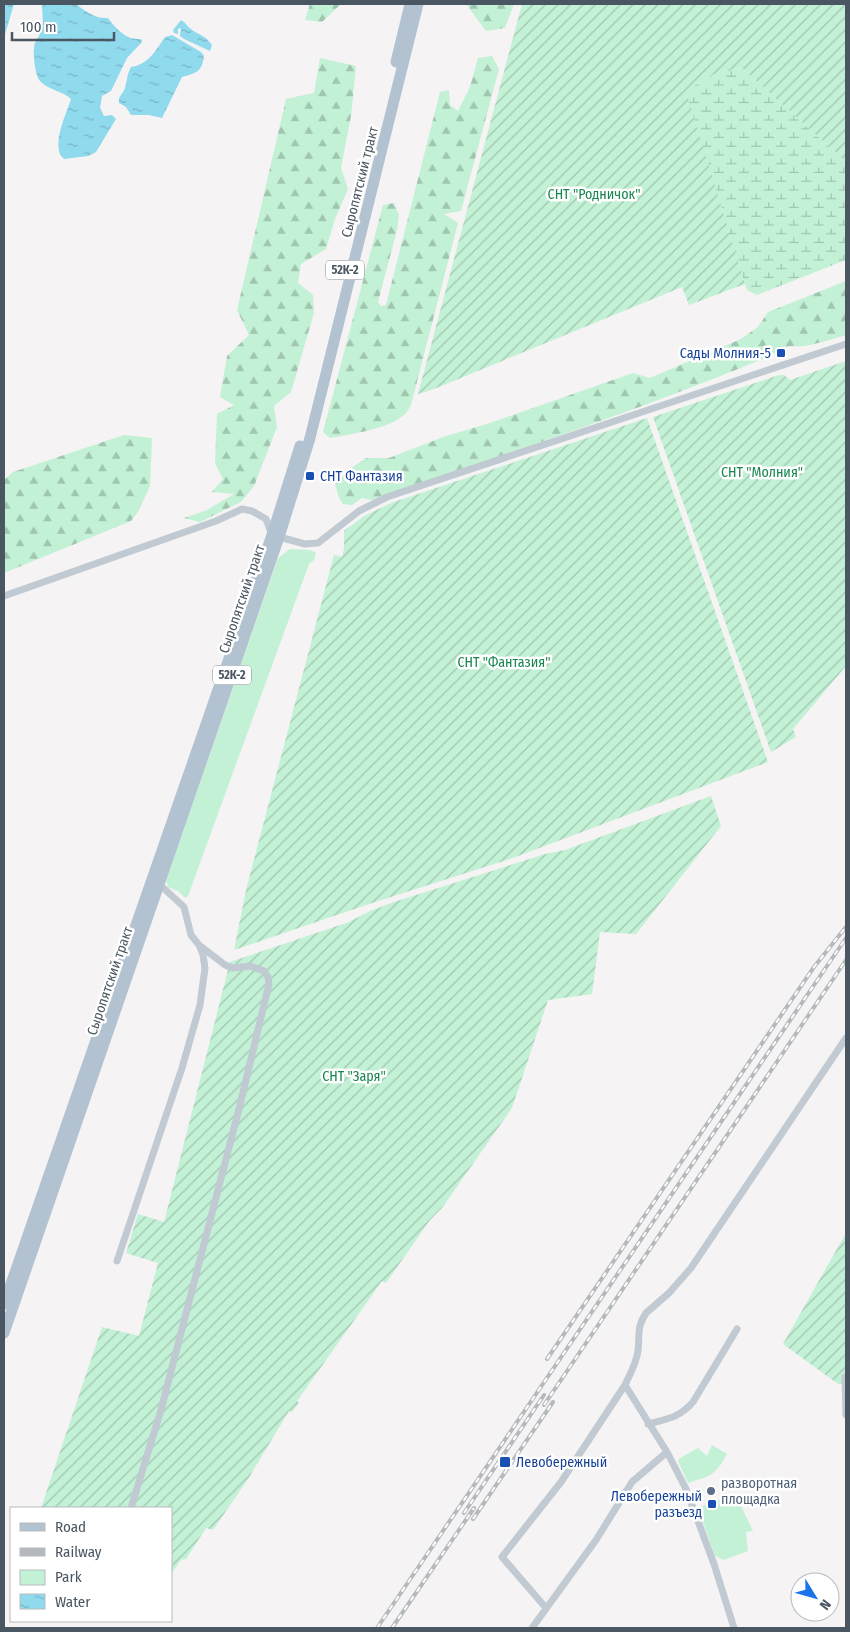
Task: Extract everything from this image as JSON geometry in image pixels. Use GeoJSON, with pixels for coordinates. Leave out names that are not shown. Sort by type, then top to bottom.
{"type":"FeatureCollection","features":[{"type":"Feature","properties":{"kind":"main road","name":"Сыропятский тракт"},"geometry":{"type":"LineString","coordinates":[[4,1333],[159,884],[276,536],[305,428],[410,4]]}},
{"type":"Feature","properties":{"kind":"main road","name":"Сыропятский тракт"},"geometry":{"type":"LineString","coordinates":[[4,1304],[310,438],[418,4]]}},
{"type":"Feature","properties":{"kind":"street"},"geometry":{"type":"LineString","coordinates":[[4,596],[216,521],[233,511],[242,509],[252,511],[266,519],[276,536],[304,544],[318,543],[358,511],[387,497],[846,344]]}},
{"type":"Feature","properties":{"kind":"street"},"geometry":{"type":"LineString","coordinates":[[131,1507],[163,1400],[239,1109],[269,984],[268,977],[264,971],[250,966],[233,968],[199,945],[191,935],[184,907],[159,884]]}},
{"type":"Feature","properties":{"kind":"street"},"geometry":{"type":"LineString","coordinates":[[117,1261],[182,1068],[200,1004],[205,968],[199,945]]}},
{"type":"Feature","properties":{"kind":"street"},"geometry":{"type":"LineString","coordinates":[[546,1608],[502,1557],[561,1482],[624,1385],[634,1366],[638,1350],[638,1328],[642,1319],[681,1280],[690,1268],[846,1038]]}},
{"type":"Feature","properties":{"kind":"street"},"geometry":{"type":"LineString","coordinates":[[648,1424],[676,1417],[693,1402],[736,1329]]}},
{"type":"Feature","properties":{"kind":"street"},"geometry":{"type":"LineString","coordinates":[[845,1377],[846,1415]]}},
{"type":"Feature","properties":{"kind":"street"},"geometry":{"type":"LineString","coordinates":[[624,1385],[667,1452],[686,1489],[714,1564],[734,1628]]}},
{"type":"Feature","properties":{"kind":"street"},"geometry":{"type":"LineString","coordinates":[[532,1628],[596,1540],[632,1482],[667,1452]]}},
{"type":"Feature","properties":{"kind":"green space"},"geometry":{"type":"Polygon","coordinates":[[[310,4],[341,4],[322,22],[305,20],[310,4]]]}},
{"type":"Feature","properties":{"kind":"green space"},"geometry":{"type":"Polygon","coordinates":[[[466,4],[514,4],[505,28],[486,31],[466,4]]]}},
{"type":"Feature","properties":{"kind":"green space","name":"СНТ \"Родничок\""},"geometry":{"type":"Polygon","coordinates":[[[522,4],[846,4],[846,162],[742,68],[712,75],[686,91],[745,284],[689,305],[682,287],[418,394],[522,4]]]}},
{"type":"Feature","properties":{"kind":"green space"},"geometry":{"type":"Polygon","coordinates":[[[492,56],[499,69],[461,211],[444,214],[458,223],[411,405],[405,414],[389,424],[330,438],[323,432],[383,205],[394,203],[399,215],[397,230],[378,302],[381,306],[386,305],[440,92],[449,90],[450,105],[458,111],[470,87],[478,58],[492,56]]]}},
{"type":"Feature","properties":{"kind":"green space"},"geometry":{"type":"Polygon","coordinates":[[[320,58],[356,66],[351,116],[341,168],[348,189],[335,219],[326,249],[301,264],[298,283],[313,295],[314,313],[291,392],[274,406],[277,427],[254,486],[241,502],[200,522],[184,518],[207,510],[234,494],[212,492],[223,479],[215,463],[217,414],[234,405],[220,397],[227,356],[249,335],[237,310],[286,99],[314,93],[320,58]]]}},
{"type":"Feature","properties":{"kind":"green space"},"geometry":{"type":"Polygon","coordinates":[[[742,68],[846,162],[846,260],[757,295],[747,290],[685,91],[712,75],[742,68]]]}},
{"type":"Feature","properties":{"kind":"green space"},"geometry":{"type":"Polygon","coordinates":[[[846,281],[846,335],[810,345],[782,348],[772,355],[623,413],[372,500],[362,498],[352,505],[343,504],[339,498],[335,484],[347,471],[366,458],[389,458],[446,436],[490,423],[633,373],[650,378],[741,339],[758,327],[768,312],[846,281]]]}},
{"type":"Feature","properties":{"kind":"green space","name":"СНТ \"Молния\""},"geometry":{"type":"Polygon","coordinates":[[[846,361],[846,666],[793,729],[796,737],[771,752],[653,417],[779,375],[784,375],[790,380],[846,361]]]}},
{"type":"Feature","properties":{"kind":"green space","name":"СНТ \"Фантазия\""},"geometry":{"type":"Polygon","coordinates":[[[647,418],[768,762],[510,859],[234,950],[246,890],[334,555],[342,557],[344,531],[364,516],[391,503],[647,418]]]}},
{"type":"Feature","properties":{"kind":"green space"},"geometry":{"type":"Polygon","coordinates":[[[124,435],[152,438],[150,486],[138,512],[131,521],[4,573],[4,480],[13,472],[124,435]]]}},
{"type":"Feature","properties":{"kind":"green space"},"geometry":{"type":"Polygon","coordinates":[[[290,549],[310,550],[316,553],[314,560],[309,564],[188,896],[185,898],[178,891],[168,887],[166,881],[278,558],[290,549]]]}},
{"type":"Feature","properties":{"kind":"green space","name":"СНТ \"Заря\""},"geometry":{"type":"Polygon","coordinates":[[[711,796],[721,826],[636,934],[600,932],[592,994],[548,1000],[512,1108],[442,1208],[430,1220],[386,1283],[382,1281],[297,1401],[299,1403],[292,1412],[289,1411],[248,1479],[213,1530],[206,1528],[186,1559],[181,1560],[172,1573],[172,1507],[41,1507],[102,1327],[139,1336],[158,1263],[126,1253],[138,1214],[164,1222],[230,962],[349,922],[370,911],[394,902],[545,854],[565,850],[711,796]]]}},
{"type":"Feature","properties":{"kind":"green space"},"geometry":{"type":"Polygon","coordinates":[[[846,1233],[846,1383],[838,1384],[783,1344],[846,1233]]]}},
{"type":"Feature","properties":{"kind":"green space"},"geometry":{"type":"Polygon","coordinates":[[[712,1445],[727,1454],[723,1461],[712,1474],[688,1483],[678,1461],[698,1448],[707,1456],[712,1445]]]}},
{"type":"Feature","properties":{"kind":"green space"},"geometry":{"type":"Polygon","coordinates":[[[731,1495],[736,1495],[753,1531],[746,1532],[748,1551],[724,1560],[715,1556],[698,1508],[731,1495]]]}},
{"type":"Feature","properties":{"kind":"water"},"geometry":{"type":"Polygon","coordinates":[[[4,4],[14,4],[4,38],[4,4]]]}},
{"type":"Feature","properties":{"kind":"water"},"geometry":{"type":"Polygon","coordinates":[[[44,4],[76,4],[91,14],[108,18],[126,36],[141,39],[142,42],[127,58],[111,91],[102,96],[100,108],[104,116],[112,115],[116,119],[96,152],[88,156],[64,159],[60,154],[58,147],[60,130],[71,99],[43,84],[35,68],[34,47],[43,24],[42,6],[44,4]]]}},
{"type":"Feature","properties":{"kind":"water"},"geometry":{"type":"Polygon","coordinates":[[[181,20],[209,41],[212,45],[210,51],[180,36],[181,28],[178,29],[178,34],[174,33],[173,30],[181,20]]]}},
{"type":"Feature","properties":{"kind":"water"},"geometry":{"type":"Polygon","coordinates":[[[172,35],[201,52],[204,56],[202,66],[194,73],[182,77],[162,118],[149,115],[131,115],[119,101],[131,67],[147,60],[165,37],[172,35]]]}},
{"type":"Feature","properties":{"kind":"railway"},"geometry":{"type":"LineString","coordinates":[[547,1359],[814,967],[846,927]]}},
{"type":"Feature","properties":{"kind":"railway"},"geometry":{"type":"LineString","coordinates":[[377,1628],[846,938]]}},
{"type":"Feature","properties":{"kind":"railway"},"geometry":{"type":"LineString","coordinates":[[544,1405],[846,960]]}},
{"type":"Feature","properties":{"kind":"railway"},"geometry":{"type":"LineString","coordinates":[[464,1513],[544,1395]]}},
{"type":"Feature","properties":{"kind":"railway"},"geometry":{"type":"LineString","coordinates":[[473,1519],[553,1402]]}},
{"type":"Feature","properties":{"kind":"railway"},"geometry":{"type":"LineString","coordinates":[[392,1628],[474,1508]]}},
{"type":"Feature","properties":{"kind":"place","name":"Сады Молния-5"},"geometry":{"type":"Point","coordinates":[781,353]}},
{"type":"Feature","properties":{"kind":"place","name":"СНТ Фантазия"},"geometry":{"type":"Point","coordinates":[310,476]}},
{"type":"Feature","properties":{"kind":"place","name":"Левобережный"},"geometry":{"type":"Point","coordinates":[505,1462]}},
{"type":"Feature","properties":{"kind":"place","name":"разворотная площадка"},"geometry":{"type":"Point","coordinates":[711,1491]}},
{"type":"Feature","properties":{"kind":"place","name":"Левобережный разъезд"},"geometry":{"type":"Point","coordinates":[712,1504]}}]}
